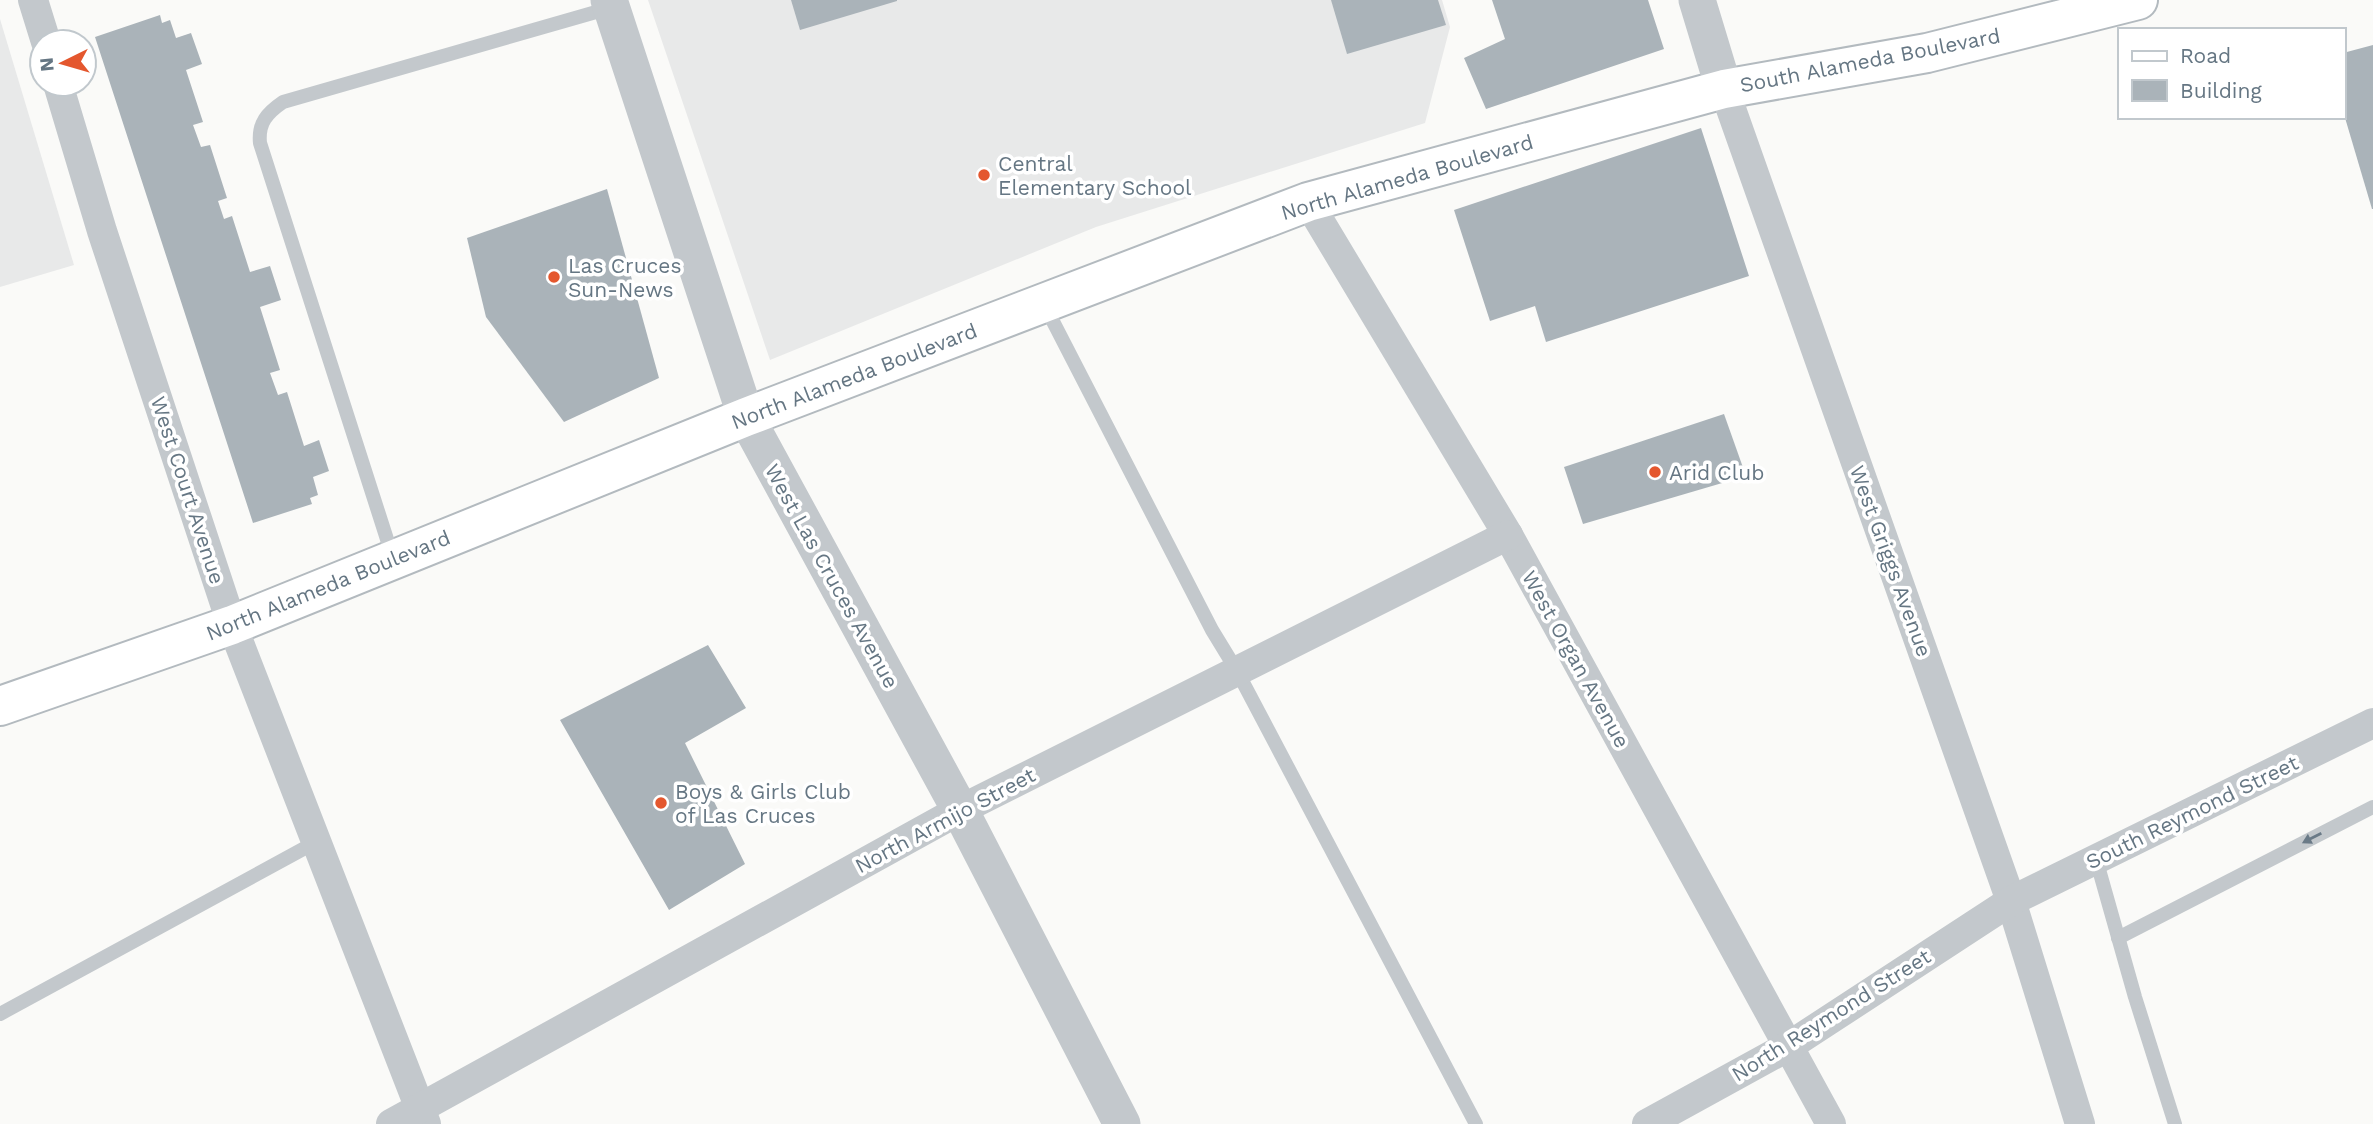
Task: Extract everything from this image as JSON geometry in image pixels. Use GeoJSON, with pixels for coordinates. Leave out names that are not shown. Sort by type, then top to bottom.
{"type":"FeatureCollection","features":[{"type":"Feature","properties":{"kind":"main road","name":"South Alameda Boulevard"},"geometry":{"type":"LineString","coordinates":[[1724,89],[1927,53],[2138,0]]}},
{"type":"Feature","properties":{"kind":"main road","name":"North Alameda Boulevard"},"geometry":{"type":"LineString","coordinates":[[0,706],[232,625],[746,417],[1308,202],[1724,89]]}},
{"type":"Feature","properties":{"kind":"street"},"geometry":{"type":"LineString","coordinates":[[33,0],[42,28]]}},
{"type":"Feature","properties":{"kind":"street","name":"West Griggs Avenue"},"geometry":{"type":"LineString","coordinates":[[1697,0],[1724,89],[2011,901],[2080,1124]]}},
{"type":"Feature","properties":{"kind":"street","name":"West Las Cruces Avenue"},"geometry":{"type":"LineString","coordinates":[[610,4],[746,417],[960,810],[1122,1124]]}},
{"type":"Feature","properties":{"kind":"street","name":"West Court Avenue"},"geometry":{"type":"LineString","coordinates":[[62,98],[107,244],[232,625],[422,1116]]}},
{"type":"Feature","properties":{"kind":"street","name":"West Organ Avenue"},"geometry":{"type":"LineString","coordinates":[[1308,202],[1508,535],[1831,1124]]}},
{"type":"Feature","properties":{"kind":"street","name":"North Armijo Street"},"geometry":{"type":"LineString","coordinates":[[391,1124],[422,1116],[960,810],[1508,535]]}},
{"type":"Feature","properties":{"kind":"street","name":"South Reymond Street"},"geometry":{"type":"LineString","coordinates":[[2011,901],[2373,723]]}},
{"type":"Feature","properties":{"kind":"street","name":"North Reymond Street"},"geometry":{"type":"LineString","coordinates":[[1647,1124],[1789,1046],[2011,901]]}},
{"type":"Feature","properties":{"kind":"lane"},"geometry":{"type":"LineString","coordinates":[[393,559],[260,143],[261,123],[272,109],[283,102],[610,4]]}},
{"type":"Feature","properties":{"kind":"lane"},"geometry":{"type":"LineString","coordinates":[[1044,302],[1212,630],[1237,671],[1476,1124]]}},
{"type":"Feature","properties":{"kind":"lane"},"geometry":{"type":"LineString","coordinates":[[2118,938],[2373,807]]}},
{"type":"Feature","properties":{"kind":"lane"},"geometry":{"type":"LineString","coordinates":[[0,1014],[316,842]]}},
{"type":"Feature","properties":{"kind":"lane"},"geometry":{"type":"LineString","coordinates":[[2096,859],[2175,1124]]}},
{"type":"Feature","properties":{"kind":"shaded area","name":"Central Elementary School"},"geometry":{"type":"Polygon","coordinates":[[[648,0],[1442,0],[1450,27],[1425,123],[1096,227],[770,360],[648,0]]]}},
{"type":"Feature","properties":{"kind":"shaded area"},"geometry":{"type":"Polygon","coordinates":[[[0,19],[74,265],[0,287],[0,19]]]}},
{"type":"Feature","properties":{"kind":"building"},"geometry":{"type":"Polygon","coordinates":[[[791,0],[897,0],[897,1],[800,30],[791,0]]]}},
{"type":"Feature","properties":{"kind":"building"},"geometry":{"type":"Polygon","coordinates":[[[1331,0],[1438,0],[1446,25],[1347,54],[1331,0]]]}},
{"type":"Feature","properties":{"kind":"building"},"geometry":{"type":"Polygon","coordinates":[[[1492,0],[1648,0],[1664,49],[1486,109],[1464,58],[1505,39],[1492,0]]]}},
{"type":"Feature","properties":{"kind":"building"},"geometry":{"type":"Polygon","coordinates":[[[160,15],[162,23],[170,20],[176,38],[191,33],[202,64],[186,70],[203,122],[193,125],[201,147],[210,145],[227,198],[218,201],[224,219],[232,216],[250,272],[270,266],[281,300],[260,307],[280,370],[270,373],[278,395],[287,392],[304,446],[319,440],[329,471],[313,477],[318,495],[310,498],[312,504],[253,523],[98,46],[98,36],[160,15]]]}},
{"type":"Feature","properties":{"kind":"building"},"geometry":{"type":"Polygon","coordinates":[[[2373,45],[2373,209],[2345,118],[2345,52],[2373,45]]]}},
{"type":"Feature","properties":{"kind":"building"},"geometry":{"type":"Polygon","coordinates":[[[1701,128],[1749,276],[1546,342],[1535,306],[1490,321],[1454,210],[1701,128]]]}},
{"type":"Feature","properties":{"kind":"building","name":"Las Cruces Sun-News"},"geometry":{"type":"Polygon","coordinates":[[[607,189],[659,378],[564,422],[486,317],[467,238],[607,189]]]}},
{"type":"Feature","properties":{"kind":"building","name":"Arid Club"},"geometry":{"type":"Polygon","coordinates":[[[1724,414],[1746,476],[1583,524],[1564,467],[1724,414]]]}},
{"type":"Feature","properties":{"kind":"building","name":"Boys & Girls Club of Las Cruces"},"geometry":{"type":"Polygon","coordinates":[[[708,645],[746,708],[685,743],[745,864],[669,910],[560,720],[708,645]]]}},
{"type":"Feature","properties":{"kind":"place","name":"Central Elementary School"},"geometry":{"type":"Point","coordinates":[984,175]}},
{"type":"Feature","properties":{"kind":"place","name":"Las Cruces Sun-News"},"geometry":{"type":"Point","coordinates":[554,277]}},
{"type":"Feature","properties":{"kind":"place","name":"Arid Club"},"geometry":{"type":"Point","coordinates":[1655,472]}},
{"type":"Feature","properties":{"kind":"place","name":"Boys & Girls Club of Las Cruces"},"geometry":{"type":"Point","coordinates":[661,803]}}]}
